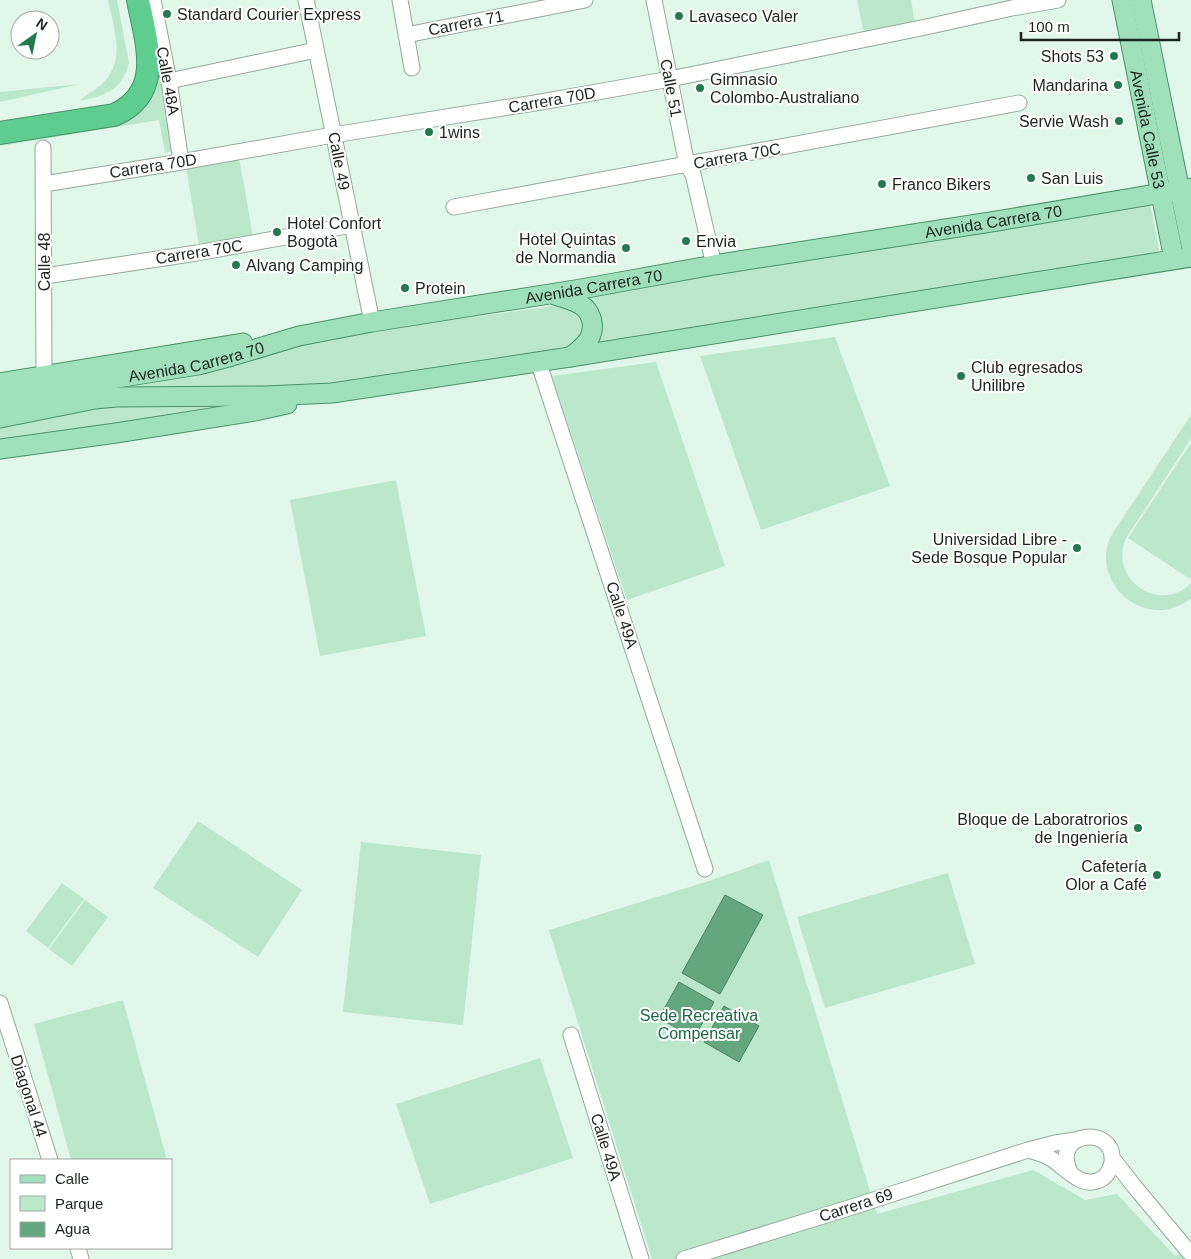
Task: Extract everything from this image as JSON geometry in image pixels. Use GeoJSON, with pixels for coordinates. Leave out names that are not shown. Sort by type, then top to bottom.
{"type":"FeatureCollection","features":[{"type":"Feature","properties":{"kind":"highway"},"geometry":{"type":"LineString","coordinates":[[0,118],[94,105],[119,96],[133,76],[135,64],[124,0]]}},
{"type":"Feature","properties":{"kind":"highway"},"geometry":{"type":"LineString","coordinates":[[0,133],[114,115],[124,111],[133,103],[140,95],[145,84],[149,66],[148,49],[138,0]]}},
{"type":"Feature","properties":{"kind":"main road","name":"Avenida Calle 53"},"geometry":{"type":"LineString","coordinates":[[1122,0],[1161,194],[1182,258]]}},
{"type":"Feature","properties":{"kind":"main road","name":"Avenida Calle 53"},"geometry":{"type":"LineString","coordinates":[[1141,0],[1185,189],[1191,245]]}},
{"type":"Feature","properties":{"kind":"main road","name":"Avenida Carrera 70"},"geometry":{"type":"LineString","coordinates":[[0,418],[93,391],[232,356],[299,336],[714,265],[997,221],[1185,189]]}},
{"type":"Feature","properties":{"kind":"main road","name":"Avenida Carrera 70"},"geometry":{"type":"LineString","coordinates":[[0,400],[93,391],[116,397],[266,396],[332,393],[570,357],[1182,258]]}},
{"type":"Feature","properties":{"kind":"main road"},"geometry":{"type":"LineString","coordinates":[[552,294],[580,304],[589,312],[592,320],[590,337],[579,351],[570,357]]}},
{"type":"Feature","properties":{"kind":"main road"},"geometry":{"type":"LineString","coordinates":[[0,383],[216,346],[299,336]]}},
{"type":"Feature","properties":{"kind":"main road"},"geometry":{"type":"LineString","coordinates":[[0,449],[255,411],[332,393]]}},
{"type":"Feature","properties":{"kind":"street","name":"Calle 48A"},"geometry":{"type":"LineString","coordinates":[[153,0],[169,81],[181,162]]}},
{"type":"Feature","properties":{"kind":"street","name":"Calle 49"},"geometry":{"type":"LineString","coordinates":[[306,0],[372,322]]}},
{"type":"Feature","properties":{"kind":"street"},"geometry":{"type":"LineString","coordinates":[[400,0],[412,68]]}},
{"type":"Feature","properties":{"kind":"street","name":"Carrera 71"},"geometry":{"type":"LineString","coordinates":[[406,35],[586,0]]}},
{"type":"Feature","properties":{"kind":"street","name":"Calle 51"},"geometry":{"type":"LineString","coordinates":[[654,0],[714,265]]}},
{"type":"Feature","properties":{"kind":"street","name":"Calle 51"},"geometry":{"type":"LineString","coordinates":[[661,0],[673,79]]}},
{"type":"Feature","properties":{"kind":"street","name":"Carrera 70D"},"geometry":{"type":"LineString","coordinates":[[44,184],[673,79],[916,29],[1011,4],[1058,0]]}},
{"type":"Feature","properties":{"kind":"street"},"geometry":{"type":"LineString","coordinates":[[169,81],[316,50]]}},
{"type":"Feature","properties":{"kind":"street","name":"Carrera 70C"},"geometry":{"type":"LineString","coordinates":[[454,207],[691,167],[1019,104]]}},
{"type":"Feature","properties":{"kind":"street","name":"Calle 48"},"geometry":{"type":"LineString","coordinates":[[43,148],[44,375]]}},
{"type":"Feature","properties":{"kind":"street","name":"Carrera 70C"},"geometry":{"type":"LineString","coordinates":[[45,276],[196,253],[352,225]]}},
{"type":"Feature","properties":{"kind":"street","name":"Calle 49A"},"geometry":{"type":"LineString","coordinates":[[538,362],[705,869]]}},
{"type":"Feature","properties":{"kind":"street","name":"Diagonal 44"},"geometry":{"type":"LineString","coordinates":[[0,1003],[50,1159]]}},
{"type":"Feature","properties":{"kind":"street","name":"Calle 49A"},"geometry":{"type":"LineString","coordinates":[[571,1035],[641,1259]]}},
{"type":"Feature","properties":{"kind":"street"},"geometry":{"type":"LineString","coordinates":[[1087,1136],[1099,1138],[1108,1146],[1112,1158],[1112,1164],[1107,1175],[1089,1183],[1075,1178],[1067,1166],[1066,1158],[1070,1145],[1076,1140],[1087,1136]]}},
{"type":"Feature","properties":{"kind":"street","name":"Carrera 69"},"geometry":{"type":"LineString","coordinates":[[684,1259],[1028,1150],[1076,1140]]}},
{"type":"Feature","properties":{"kind":"street"},"geometry":{"type":"LineString","coordinates":[[1028,1150],[1051,1158],[1070,1172]]}},
{"type":"Feature","properties":{"kind":"street"},"geometry":{"type":"LineString","coordinates":[[1112,1158],[1189,1252]]}},
{"type":"Feature","properties":{"kind":"street"},"geometry":{"type":"LineString","coordinates":[[1096,1181],[1119,1182],[1134,1186]]}},
{"type":"Feature","properties":{"kind":"green space"},"geometry":{"type":"Polygon","coordinates":[[[108,0],[117,0],[129,63],[122,80],[111,91],[79,101],[101,85],[109,76],[114,66],[116,55],[115,34],[108,0]]]}},
{"type":"Feature","properties":{"kind":"green space"},"geometry":{"type":"Polygon","coordinates":[[[150,0],[172,151],[165,153],[159,120],[0,146],[0,138],[139,106],[150,0]]]}},
{"type":"Feature","properties":{"kind":"green space"},"geometry":{"type":"Polygon","coordinates":[[[857,0],[911,0],[916,28],[865,38],[857,0]]]}},
{"type":"Feature","properties":{"kind":"green space"},"geometry":{"type":"Polygon","coordinates":[[[80,84],[0,102],[0,92],[80,84]]]}},
{"type":"Feature","properties":{"kind":"green space"},"geometry":{"type":"Polygon","coordinates":[[[239,158],[253,236],[199,245],[186,167],[239,158]]]}},
{"type":"Feature","properties":{"kind":"green space"},"geometry":{"type":"Polygon","coordinates":[[[1150,203],[1160,254],[591,347],[585,296],[1150,203]]]}},
{"type":"Feature","properties":{"kind":"green space"},"geometry":{"type":"Polygon","coordinates":[[[564,303],[579,309],[588,326],[576,344],[552,349],[313,385],[239,388],[135,388],[135,385],[238,364],[346,334],[540,308],[564,303]]]}},
{"type":"Feature","properties":{"kind":"green space"},"geometry":{"type":"Polygon","coordinates":[[[835,337],[890,486],[761,530],[700,356],[835,337]]]}},
{"type":"Feature","properties":{"kind":"green space"},"geometry":{"type":"Polygon","coordinates":[[[656,362],[725,566],[627,600],[552,376],[656,362]]]}},
{"type":"Feature","properties":{"kind":"green space"},"geometry":{"type":"Polygon","coordinates":[[[163,402],[236,405],[0,443],[0,425],[100,408],[163,402]]]}},
{"type":"Feature","properties":{"kind":"green space"},"geometry":{"type":"Polygon","coordinates":[[[1191,415],[1191,439],[1126,538],[1122,553],[1124,567],[1130,579],[1140,588],[1152,594],[1165,595],[1179,592],[1191,583],[1191,599],[1170,609],[1146,608],[1126,598],[1118,590],[1107,569],[1107,548],[1115,529],[1191,415]]]}},
{"type":"Feature","properties":{"kind":"green space"},"geometry":{"type":"Polygon","coordinates":[[[1191,443],[1191,577],[1190,579],[1128,538],[1191,443]]]}},
{"type":"Feature","properties":{"kind":"green space"},"geometry":{"type":"Polygon","coordinates":[[[396,480],[426,636],[320,656],[290,500],[396,480]]]}},
{"type":"Feature","properties":{"kind":"green space"},"geometry":{"type":"Polygon","coordinates":[[[198,821],[302,890],[258,957],[153,888],[198,821]]]}},
{"type":"Feature","properties":{"kind":"green space"},"geometry":{"type":"Polygon","coordinates":[[[361,842],[481,855],[463,1025],[343,1012],[361,842]]]}},
{"type":"Feature","properties":{"kind":"green space","name":"Sede Recreativa Compensar"},"geometry":{"type":"Polygon","coordinates":[[[769,860],[877,1214],[1033,1170],[1085,1200],[1117,1194],[1175,1256],[1191,1252],[1191,1259],[652,1259],[549,930],[709,881],[769,860]]]}},
{"type":"Feature","properties":{"kind":"green space"},"geometry":{"type":"Polygon","coordinates":[[[948,873],[975,964],[825,1008],[797,917],[948,873]]]}},
{"type":"Feature","properties":{"kind":"green space"},"geometry":{"type":"Polygon","coordinates":[[[62,883],[84,899],[48,948],[26,931],[62,883]]]}},
{"type":"Feature","properties":{"kind":"green space"},"geometry":{"type":"Polygon","coordinates":[[[85,900],[108,917],[72,966],[49,949],[85,900]]]}},
{"type":"Feature","properties":{"kind":"green space"},"geometry":{"type":"Polygon","coordinates":[[[123,1000],[167,1159],[71,1159],[34,1024],[123,1000]]]}},
{"type":"Feature","properties":{"kind":"green space"},"geometry":{"type":"Polygon","coordinates":[[[540,1058],[573,1158],[430,1204],[396,1104],[540,1058]]]}},
{"type":"Feature","properties":{"kind":"water"},"geometry":{"type":"Polygon","coordinates":[[[725,895],[763,915],[720,994],[682,973],[725,895]]]}},
{"type":"Feature","properties":{"kind":"water"},"geometry":{"type":"Polygon","coordinates":[[[679,982],[714,1002],[694,1038],[659,1018],[679,982]]]}},
{"type":"Feature","properties":{"kind":"water"},"geometry":{"type":"Polygon","coordinates":[[[724,1006],[759,1026],[739,1062],[704,1042],[724,1006]]]}},
{"type":"Feature","properties":{"kind":"place","name":"Standard Courier Express"},"geometry":{"type":"Point","coordinates":[167,14]}},
{"type":"Feature","properties":{"kind":"place","name":"Lavaseco Valer"},"geometry":{"type":"Point","coordinates":[679,16]}},
{"type":"Feature","properties":{"kind":"place","name":"Shots 53"},"geometry":{"type":"Point","coordinates":[1114,56]}},
{"type":"Feature","properties":{"kind":"place","name":"Mandarina"},"geometry":{"type":"Point","coordinates":[1118,85]}},
{"type":"Feature","properties":{"kind":"place","name":"Gimnasio Colombo-Australiano"},"geometry":{"type":"Point","coordinates":[700,88]}},
{"type":"Feature","properties":{"kind":"place","name":"Servie Wash"},"geometry":{"type":"Point","coordinates":[1119,121]}},
{"type":"Feature","properties":{"kind":"place","name":"1wins"},"geometry":{"type":"Point","coordinates":[429,132]}},
{"type":"Feature","properties":{"kind":"place","name":"San Luis"},"geometry":{"type":"Point","coordinates":[1031,178]}},
{"type":"Feature","properties":{"kind":"place","name":"Franco Bikers"},"geometry":{"type":"Point","coordinates":[882,184]}},
{"type":"Feature","properties":{"kind":"place","name":"Hotel Confort Bogotà"},"geometry":{"type":"Point","coordinates":[277,232]}},
{"type":"Feature","properties":{"kind":"place","name":"Envia"},"geometry":{"type":"Point","coordinates":[686,241]}},
{"type":"Feature","properties":{"kind":"place","name":"Hotel Quintas de Normandia"},"geometry":{"type":"Point","coordinates":[626,248]}},
{"type":"Feature","properties":{"kind":"place","name":"Alvang Camping"},"geometry":{"type":"Point","coordinates":[236,265]}},
{"type":"Feature","properties":{"kind":"place","name":"Protein"},"geometry":{"type":"Point","coordinates":[405,288]}},
{"type":"Feature","properties":{"kind":"place","name":"Club egresados Unilibre"},"geometry":{"type":"Point","coordinates":[961,376]}},
{"type":"Feature","properties":{"kind":"place","name":"Universidad Libre - Sede Bosque Popular"},"geometry":{"type":"Point","coordinates":[1077,548]}},
{"type":"Feature","properties":{"kind":"place","name":"Bloque de Laboratrorios de Ingeniería"},"geometry":{"type":"Point","coordinates":[1138,828]}},
{"type":"Feature","properties":{"kind":"place","name":"Cafetería Olor a Café"},"geometry":{"type":"Point","coordinates":[1157,875]}}]}
